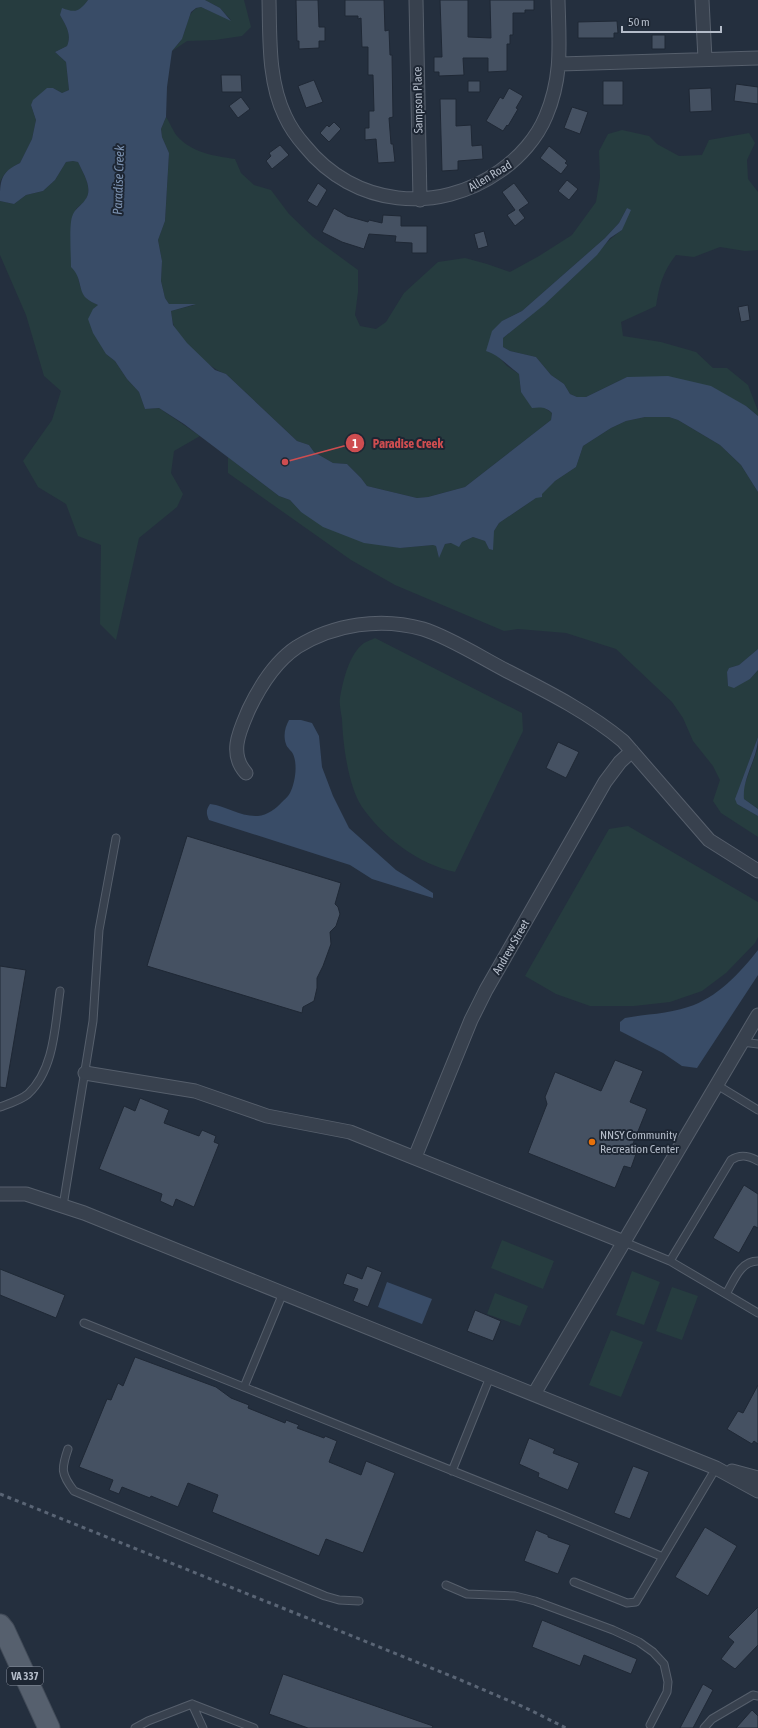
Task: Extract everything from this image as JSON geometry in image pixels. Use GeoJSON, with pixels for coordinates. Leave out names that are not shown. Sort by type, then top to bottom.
{"type":"FeatureCollection","features":[{"type":"Feature","properties":{"kind":"main road","name":"VA 337"},"geometry":{"type":"LineString","coordinates":[[0,1625],[4,1630],[49,1728]]}},
{"type":"Feature","properties":{"kind":"street","name":"Allen Road"},"geometry":{"type":"LineString","coordinates":[[269,0],[270,49],[278,96],[285,116],[293,132],[323,166],[339,177],[365,190],[392,198],[420,200],[454,195],[474,187],[515,161],[533,138],[546,117],[556,88],[560,64],[558,0]]}},
{"type":"Feature","properties":{"kind":"street","name":"Sampson Place"},"geometry":{"type":"LineString","coordinates":[[416,0],[420,200]]}},
{"type":"Feature","properties":{"kind":"street"},"geometry":{"type":"LineString","coordinates":[[702,0],[705,59]]}},
{"type":"Feature","properties":{"kind":"street"},"geometry":{"type":"LineString","coordinates":[[560,64],[758,58]]}},
{"type":"Feature","properties":{"kind":"street"},"geometry":{"type":"LineString","coordinates":[[246,773],[239,765],[236,757],[240,732],[256,694],[269,675],[296,648],[314,638],[338,629],[374,623],[409,626],[438,636],[583,711],[608,728],[623,741],[709,840],[758,871]]}},
{"type":"Feature","properties":{"kind":"street","name":"Andrew Street"},"geometry":{"type":"LineString","coordinates":[[415,1157],[468,1028],[486,990],[606,782],[620,762],[632,751]]}},
{"type":"Feature","properties":{"kind":"street"},"geometry":{"type":"LineString","coordinates":[[534,1394],[758,1015]]}},
{"type":"Feature","properties":{"kind":"street"},"geometry":{"type":"LineString","coordinates":[[85,1073],[195,1091],[267,1116],[350,1132],[624,1242]]}},
{"type":"Feature","properties":{"kind":"street"},"geometry":{"type":"LineString","coordinates":[[0,1194],[26,1194],[63,1206],[716,1468],[758,1491]]}},
{"type":"Feature","properties":{"kind":"street"},"geometry":{"type":"LineString","coordinates":[[716,1468],[758,1478]]}},
{"type":"Feature","properties":{"kind":"lane"},"geometry":{"type":"LineString","coordinates":[[63,1206],[93,1021],[99,930],[116,838]]}},
{"type":"Feature","properties":{"kind":"lane"},"geometry":{"type":"LineString","coordinates":[[0,1107],[27,1095],[41,1078],[51,1052],[60,991]]}},
{"type":"Feature","properties":{"kind":"lane"},"geometry":{"type":"LineString","coordinates":[[742,1042],[758,1044]]}},
{"type":"Feature","properties":{"kind":"lane"},"geometry":{"type":"LineString","coordinates":[[717,1085],[758,1110]]}},
{"type":"Feature","properties":{"kind":"lane"},"geometry":{"type":"LineString","coordinates":[[670,1261],[731,1160],[742,1156],[748,1156],[758,1161]]}},
{"type":"Feature","properties":{"kind":"lane"},"geometry":{"type":"LineString","coordinates":[[624,1242],[670,1261],[758,1312]]}},
{"type":"Feature","properties":{"kind":"lane"},"geometry":{"type":"LineString","coordinates":[[726,1294],[745,1264],[758,1261]]}},
{"type":"Feature","properties":{"kind":"lane"},"geometry":{"type":"LineString","coordinates":[[244,1387],[283,1293]]}},
{"type":"Feature","properties":{"kind":"lane"},"geometry":{"type":"LineString","coordinates":[[84,1323],[663,1557]]}},
{"type":"Feature","properties":{"kind":"lane"},"geometry":{"type":"LineString","coordinates":[[452,1471],[490,1377]]}},
{"type":"Feature","properties":{"kind":"lane"},"geometry":{"type":"LineString","coordinates":[[68,1449],[62,1466],[66,1480],[74,1491],[325,1596],[339,1600],[359,1601]]}},
{"type":"Feature","properties":{"kind":"lane"},"geometry":{"type":"LineString","coordinates":[[574,1582],[631,1604],[636,1602],[716,1468]]}},
{"type":"Feature","properties":{"kind":"lane"},"geometry":{"type":"LineString","coordinates":[[446,1585],[467,1594],[515,1596],[535,1601],[614,1630],[639,1642],[653,1652],[664,1664],[668,1682],[667,1692],[650,1725]]}},
{"type":"Feature","properties":{"kind":"lane"},"geometry":{"type":"LineString","coordinates":[[704,1728],[712,1719],[753,1695],[758,1696]]}},
{"type":"Feature","properties":{"kind":"lane"},"geometry":{"type":"LineString","coordinates":[[135,1728],[148,1721],[192,1704],[254,1728]]}},
{"type":"Feature","properties":{"kind":"lane"},"geometry":{"type":"LineString","coordinates":[[192,1704],[203,1728]]}},
{"type":"Feature","properties":{"kind":"green space"},"geometry":{"type":"Polygon","coordinates":[[[0,0],[88,0],[82,9],[60,15],[68,30],[69,38],[67,46],[55,52],[66,62],[69,90],[62,93],[53,88],[31,105],[36,120],[32,139],[20,163],[8,171],[0,182],[0,0]]]}},
{"type":"Feature","properties":{"kind":"green space"},"geometry":{"type":"Polygon","coordinates":[[[205,0],[244,0],[251,27],[242,36],[215,40],[187,41],[172,51],[181,40],[188,19],[196,8],[201,7],[231,20],[220,8],[205,0]]]}},
{"type":"Feature","properties":{"kind":"green space"},"geometry":{"type":"Polygon","coordinates":[[[166,117],[174,132],[183,142],[204,153],[235,159],[241,173],[254,185],[271,190],[289,214],[313,237],[358,270],[358,292],[355,315],[360,326],[376,329],[386,322],[404,293],[438,262],[465,258],[510,272],[572,235],[596,202],[600,178],[599,151],[608,134],[622,130],[649,136],[657,144],[679,156],[702,155],[709,140],[749,133],[755,143],[747,160],[748,179],[758,192],[758,250],[745,251],[720,247],[694,257],[676,255],[662,279],[656,306],[621,322],[623,336],[661,342],[696,352],[713,368],[727,368],[748,385],[758,411],[758,416],[746,406],[627,377],[586,397],[577,397],[570,394],[564,384],[551,375],[536,357],[510,351],[503,347],[503,338],[554,295],[583,268],[606,243],[622,230],[627,208],[619,223],[605,238],[522,311],[502,321],[496,354],[507,366],[519,374],[521,392],[552,413],[551,420],[465,487],[428,497],[417,498],[367,486],[347,464],[333,463],[314,452],[309,445],[297,441],[226,374],[204,361],[183,340],[174,326],[171,311],[194,305],[169,304],[165,298],[161,281],[162,261],[158,240],[165,221],[169,153],[162,137],[161,129],[166,117]]]}},
{"type":"Feature","properties":{"kind":"green space"},"geometry":{"type":"Polygon","coordinates":[[[66,162],[78,162],[88,185],[88,195],[83,203],[76,209],[75,241],[78,278],[86,298],[98,305],[106,354],[115,361],[127,379],[139,392],[145,409],[159,408],[200,436],[174,451],[171,473],[183,494],[177,507],[139,538],[116,640],[100,624],[101,545],[78,536],[66,504],[38,487],[23,461],[52,420],[61,391],[44,376],[26,315],[0,255],[0,201],[14,204],[26,195],[43,191],[55,180],[66,162]]]}},
{"type":"Feature","properties":{"kind":"green space"},"geometry":{"type":"Polygon","coordinates":[[[645,417],[669,417],[678,420],[720,445],[741,465],[758,492],[758,649],[739,665],[729,668],[727,672],[728,686],[750,679],[758,670],[758,737],[737,794],[737,804],[758,816],[758,837],[721,813],[713,801],[720,780],[713,766],[693,741],[683,718],[672,702],[616,649],[566,633],[518,629],[504,631],[395,585],[351,560],[228,473],[228,457],[279,496],[290,500],[301,512],[400,548],[433,545],[436,546],[439,557],[445,544],[462,542],[473,537],[485,541],[489,549],[494,531],[499,523],[536,498],[555,481],[576,467],[583,446],[611,428],[626,421],[645,417]]]}},
{"type":"Feature","properties":{"kind":"green space"},"geometry":{"type":"Polygon","coordinates":[[[375,638],[522,713],[523,731],[455,872],[428,863],[402,848],[391,839],[380,829],[362,807],[353,788],[345,752],[340,698],[345,676],[354,654],[364,643],[375,638]]]}},
{"type":"Feature","properties":{"kind":"green space"},"geometry":{"type":"Polygon","coordinates":[[[758,748],[758,809],[744,799],[743,789],[758,748]]]}},
{"type":"Feature","properties":{"kind":"green space"},"geometry":{"type":"Polygon","coordinates":[[[628,826],[758,902],[758,937],[755,943],[726,973],[702,991],[670,1002],[634,1006],[590,1006],[556,994],[525,976],[609,829],[628,826]]]}},
{"type":"Feature","properties":{"kind":"green space"},"geometry":{"type":"Polygon","coordinates":[[[502,1240],[554,1261],[543,1289],[491,1268],[502,1240]]]}},
{"type":"Feature","properties":{"kind":"green space"},"geometry":{"type":"Polygon","coordinates":[[[632,1271],[660,1282],[644,1325],[616,1315],[632,1271]]]}},
{"type":"Feature","properties":{"kind":"green space"},"geometry":{"type":"Polygon","coordinates":[[[672,1287],[698,1296],[682,1340],[656,1331],[672,1287]]]}},
{"type":"Feature","properties":{"kind":"green space"},"geometry":{"type":"Polygon","coordinates":[[[495,1293],[528,1306],[520,1326],[487,1314],[495,1293]]]}},
{"type":"Feature","properties":{"kind":"green space"},"geometry":{"type":"Polygon","coordinates":[[[611,1330],[643,1342],[621,1397],[589,1385],[611,1330]]]}},
{"type":"Feature","properties":{"kind":"water"},"geometry":{"type":"Polygon","coordinates":[[[88,0],[205,0],[220,8],[231,21],[201,7],[196,8],[191,12],[182,39],[172,51],[167,87],[166,117],[161,129],[162,137],[169,153],[165,221],[158,240],[162,261],[161,281],[165,298],[169,304],[196,304],[171,311],[173,325],[187,343],[215,370],[226,374],[297,441],[309,445],[314,452],[333,463],[347,464],[367,486],[417,498],[428,497],[465,487],[551,420],[552,413],[548,410],[532,408],[521,392],[519,374],[499,358],[486,351],[492,331],[502,321],[522,311],[605,238],[619,223],[627,208],[631,210],[622,230],[610,238],[597,255],[544,305],[503,338],[503,347],[510,351],[536,357],[551,375],[564,384],[570,394],[577,397],[586,397],[627,377],[668,376],[711,386],[746,406],[758,416],[758,492],[741,465],[720,445],[678,420],[669,417],[645,417],[626,421],[611,428],[583,446],[576,467],[555,481],[542,494],[542,497],[536,498],[499,523],[494,531],[493,550],[489,549],[485,541],[473,537],[462,542],[459,547],[451,543],[445,544],[439,558],[436,546],[433,545],[400,548],[364,543],[323,527],[301,512],[290,500],[279,496],[184,424],[159,408],[145,409],[139,392],[127,379],[115,361],[106,354],[93,333],[88,319],[93,309],[98,305],[86,298],[77,275],[71,267],[71,221],[73,214],[85,200],[88,191],[87,181],[78,162],[66,162],[55,180],[43,191],[26,195],[14,204],[0,201],[2,178],[8,170],[20,163],[32,139],[36,120],[31,105],[33,100],[47,88],[53,88],[62,93],[69,90],[66,62],[55,52],[67,46],[69,38],[68,30],[60,15],[62,8],[74,11],[82,7],[88,0]]]}},
{"type":"Feature","properties":{"kind":"water"},"geometry":{"type":"Polygon","coordinates":[[[758,649],[758,670],[750,679],[734,688],[728,686],[727,672],[729,668],[739,665],[758,649]]]}},
{"type":"Feature","properties":{"kind":"water"},"geometry":{"type":"Polygon","coordinates":[[[289,720],[301,720],[312,723],[319,736],[322,767],[333,796],[349,828],[396,870],[433,893],[433,898],[372,879],[350,865],[209,820],[207,812],[210,804],[245,815],[258,816],[268,813],[280,805],[288,796],[293,784],[296,769],[295,758],[287,745],[285,738],[289,720]]]}},
{"type":"Feature","properties":{"kind":"water"},"geometry":{"type":"Polygon","coordinates":[[[758,737],[756,753],[745,783],[744,799],[758,809],[758,816],[737,804],[735,799],[758,737]]]}},
{"type":"Feature","properties":{"kind":"water"},"geometry":{"type":"Polygon","coordinates":[[[758,950],[758,975],[697,1068],[682,1066],[663,1053],[620,1031],[620,1022],[625,1018],[665,1013],[688,1007],[709,998],[736,976],[758,950]]]}},
{"type":"Feature","properties":{"kind":"water"},"geometry":{"type":"Polygon","coordinates":[[[387,1282],[432,1299],[422,1324],[378,1307],[387,1282]]]}},
{"type":"Feature","properties":{"kind":"building"},"geometry":{"type":"Polygon","coordinates":[[[296,0],[318,0],[319,27],[325,27],[325,41],[319,41],[319,48],[299,49],[299,41],[297,41],[296,0]]]}},
{"type":"Feature","properties":{"kind":"building"},"geometry":{"type":"Polygon","coordinates":[[[345,0],[384,0],[385,31],[389,30],[390,55],[392,55],[393,117],[389,118],[391,144],[393,144],[395,162],[378,163],[376,139],[365,140],[365,128],[369,128],[369,111],[374,111],[373,75],[368,75],[368,47],[362,47],[361,18],[358,19],[358,16],[345,16],[345,0]]]}},
{"type":"Feature","properties":{"kind":"building"},"geometry":{"type":"Polygon","coordinates":[[[440,0],[468,0],[468,37],[491,38],[490,0],[534,0],[534,10],[525,10],[525,13],[513,13],[513,35],[510,35],[510,44],[507,44],[507,71],[488,72],[488,58],[463,58],[464,75],[439,76],[439,72],[434,72],[434,57],[442,57],[440,0]]]}},
{"type":"Feature","properties":{"kind":"building"},"geometry":{"type":"Polygon","coordinates":[[[617,21],[618,33],[614,33],[614,38],[578,38],[578,22],[617,21]]]}},
{"type":"Feature","properties":{"kind":"building"},"geometry":{"type":"Polygon","coordinates":[[[652,35],[665,35],[665,49],[652,49],[652,35]]]}},
{"type":"Feature","properties":{"kind":"building"},"geometry":{"type":"Polygon","coordinates":[[[221,75],[241,75],[242,92],[222,92],[221,75]]]}},
{"type":"Feature","properties":{"kind":"building"},"geometry":{"type":"Polygon","coordinates":[[[314,80],[323,102],[306,108],[298,86],[314,80]]]}},
{"type":"Feature","properties":{"kind":"building"},"geometry":{"type":"Polygon","coordinates":[[[468,81],[480,81],[480,92],[468,92],[468,81]]]}},
{"type":"Feature","properties":{"kind":"building"},"geometry":{"type":"Polygon","coordinates":[[[603,81],[623,81],[623,105],[603,105],[603,81]]]}},
{"type":"Feature","properties":{"kind":"building"},"geometry":{"type":"Polygon","coordinates":[[[736,84],[758,87],[758,104],[734,101],[736,84]]]}},
{"type":"Feature","properties":{"kind":"building"},"geometry":{"type":"Polygon","coordinates":[[[509,88],[523,96],[516,108],[518,109],[508,126],[507,125],[503,131],[486,121],[500,97],[503,99],[509,88]]]}},
{"type":"Feature","properties":{"kind":"building"},"geometry":{"type":"Polygon","coordinates":[[[711,88],[712,111],[690,112],[689,89],[711,88]]]}},
{"type":"Feature","properties":{"kind":"building"},"geometry":{"type":"Polygon","coordinates":[[[241,97],[250,109],[238,118],[229,106],[241,97]]]}},
{"type":"Feature","properties":{"kind":"building"},"geometry":{"type":"Polygon","coordinates":[[[440,99],[456,99],[456,126],[471,125],[472,146],[482,145],[483,159],[458,161],[458,170],[442,171],[440,99]]]}},
{"type":"Feature","properties":{"kind":"building"},"geometry":{"type":"Polygon","coordinates":[[[572,107],[588,112],[580,134],[564,128],[572,107]]]}},
{"type":"Feature","properties":{"kind":"building"},"geometry":{"type":"Polygon","coordinates":[[[334,122],[341,129],[329,142],[320,133],[327,125],[329,127],[334,122]]]}},
{"type":"Feature","properties":{"kind":"building"},"geometry":{"type":"Polygon","coordinates":[[[280,145],[289,155],[272,169],[266,161],[271,156],[269,153],[280,145]]]}},
{"type":"Feature","properties":{"kind":"building"},"geometry":{"type":"Polygon","coordinates":[[[549,146],[567,161],[565,163],[568,165],[561,174],[540,158],[549,146]]]}},
{"type":"Feature","properties":{"kind":"building"},"geometry":{"type":"Polygon","coordinates":[[[567,180],[578,189],[569,200],[558,191],[567,180]]]}},
{"type":"Feature","properties":{"kind":"building"},"geometry":{"type":"Polygon","coordinates":[[[318,183],[327,190],[317,207],[307,201],[318,183]]]}},
{"type":"Feature","properties":{"kind":"building"},"geometry":{"type":"Polygon","coordinates":[[[514,183],[529,203],[519,210],[525,218],[515,226],[507,215],[515,210],[502,192],[514,183]]]}},
{"type":"Feature","properties":{"kind":"building"},"geometry":{"type":"Polygon","coordinates":[[[334,208],[347,216],[368,222],[369,220],[382,223],[383,215],[401,216],[401,226],[427,226],[427,253],[412,253],[412,243],[395,242],[396,236],[369,234],[364,249],[342,242],[322,232],[334,208]]]}},
{"type":"Feature","properties":{"kind":"building"},"geometry":{"type":"Polygon","coordinates":[[[484,231],[488,246],[478,249],[474,234],[484,231]]]}},
{"type":"Feature","properties":{"kind":"building"},"geometry":{"type":"Polygon","coordinates":[[[748,305],[750,320],[741,322],[738,307],[748,305]]]}},
{"type":"Feature","properties":{"kind":"building"},"geometry":{"type":"Polygon","coordinates":[[[558,742],[579,752],[566,778],[546,768],[558,742]]]}},
{"type":"Feature","properties":{"kind":"building"},"geometry":{"type":"Polygon","coordinates":[[[187,836],[341,883],[335,904],[338,907],[340,914],[336,926],[330,932],[331,944],[317,978],[317,988],[314,1001],[303,1007],[302,1013],[147,966],[187,836]]]}},
{"type":"Feature","properties":{"kind":"building"},"geometry":{"type":"Polygon","coordinates":[[[0,966],[26,970],[6,1088],[0,1087],[0,966]]]}},
{"type":"Feature","properties":{"kind":"building"},"geometry":{"type":"Polygon","coordinates":[[[615,1060],[643,1071],[630,1102],[647,1109],[630,1151],[636,1154],[631,1168],[624,1166],[615,1188],[528,1153],[547,1104],[545,1097],[555,1072],[601,1091],[615,1060]]]}},
{"type":"Feature","properties":{"kind":"building"},"geometry":{"type":"Polygon","coordinates":[[[140,1098],[169,1110],[164,1123],[199,1136],[202,1130],[216,1136],[214,1142],[219,1144],[194,1207],[176,1199],[173,1207],[160,1201],[162,1194],[99,1169],[124,1106],[135,1111],[140,1098]]]}},
{"type":"Feature","properties":{"kind":"building"},"geometry":{"type":"Polygon","coordinates":[[[744,1185],[758,1194],[758,1228],[754,1226],[739,1253],[713,1238],[744,1185]]]}},
{"type":"Feature","properties":{"kind":"building"},"geometry":{"type":"Polygon","coordinates":[[[367,1266],[382,1272],[368,1307],[353,1301],[358,1289],[343,1284],[347,1273],[362,1279],[367,1266]]]}},
{"type":"Feature","properties":{"kind":"building"},"geometry":{"type":"Polygon","coordinates":[[[0,1269],[65,1295],[56,1318],[0,1295],[0,1269]]]}},
{"type":"Feature","properties":{"kind":"building"},"geometry":{"type":"Polygon","coordinates":[[[475,1310],[501,1321],[493,1341],[467,1331],[475,1310]]]}},
{"type":"Feature","properties":{"kind":"building"},"geometry":{"type":"Polygon","coordinates":[[[135,1357],[216,1387],[231,1398],[249,1405],[248,1408],[285,1423],[286,1420],[299,1425],[297,1428],[337,1441],[329,1462],[361,1475],[366,1461],[395,1473],[363,1553],[326,1539],[319,1556],[212,1512],[218,1495],[188,1483],[178,1507],[151,1496],[150,1498],[122,1487],[119,1494],[109,1490],[113,1480],[79,1467],[107,1399],[111,1400],[118,1383],[123,1386],[135,1357]]]}},
{"type":"Feature","properties":{"kind":"building"},"geometry":{"type":"Polygon","coordinates":[[[758,1385],[758,1444],[754,1441],[752,1444],[727,1429],[738,1411],[743,1413],[758,1385]]]}},
{"type":"Feature","properties":{"kind":"building"},"geometry":{"type":"Polygon","coordinates":[[[529,1438],[555,1449],[553,1453],[579,1463],[568,1490],[538,1477],[539,1473],[519,1464],[529,1438]]]}},
{"type":"Feature","properties":{"kind":"building"},"geometry":{"type":"Polygon","coordinates":[[[633,1466],[649,1472],[630,1519],[614,1513],[633,1466]]]}},
{"type":"Feature","properties":{"kind":"building"},"geometry":{"type":"Polygon","coordinates":[[[705,1527],[737,1546],[708,1596],[675,1577],[705,1527]]]}},
{"type":"Feature","properties":{"kind":"building"},"geometry":{"type":"Polygon","coordinates":[[[536,1530],[548,1535],[548,1537],[570,1545],[558,1574],[524,1561],[536,1530]]]}},
{"type":"Feature","properties":{"kind":"building"},"geometry":{"type":"Polygon","coordinates":[[[758,1607],[758,1645],[735,1669],[721,1659],[734,1642],[728,1637],[758,1607]]]}},
{"type":"Feature","properties":{"kind":"building"},"geometry":{"type":"Polygon","coordinates":[[[542,1620],[637,1659],[631,1674],[584,1655],[580,1666],[532,1647],[542,1620]]]}},
{"type":"Feature","properties":{"kind":"building"},"geometry":{"type":"Polygon","coordinates":[[[283,1674],[433,1726],[432,1728],[308,1728],[269,1714],[283,1674]]]}},
{"type":"Feature","properties":{"kind":"building"},"geometry":{"type":"Polygon","coordinates":[[[703,1684],[713,1690],[693,1728],[680,1728],[703,1684]]]}},
{"type":"Feature","properties":{"kind":"building"},"geometry":{"type":"Polygon","coordinates":[[[752,1710],[758,1716],[758,1728],[736,1728],[752,1710]]]}},
{"type":"Feature","properties":{"kind":"railway"},"geometry":{"type":"LineString","coordinates":[[0,1494],[456,1678],[526,1708],[566,1728]]}},
{"type":"Feature","properties":{"kind":"place","name":"Paradise Creek"},"geometry":{"type":"Point","coordinates":[285,462]}},
{"type":"Feature","properties":{"kind":"place","name":"NNSY Community Recreation Center"},"geometry":{"type":"Point","coordinates":[592,1142]}}]}
